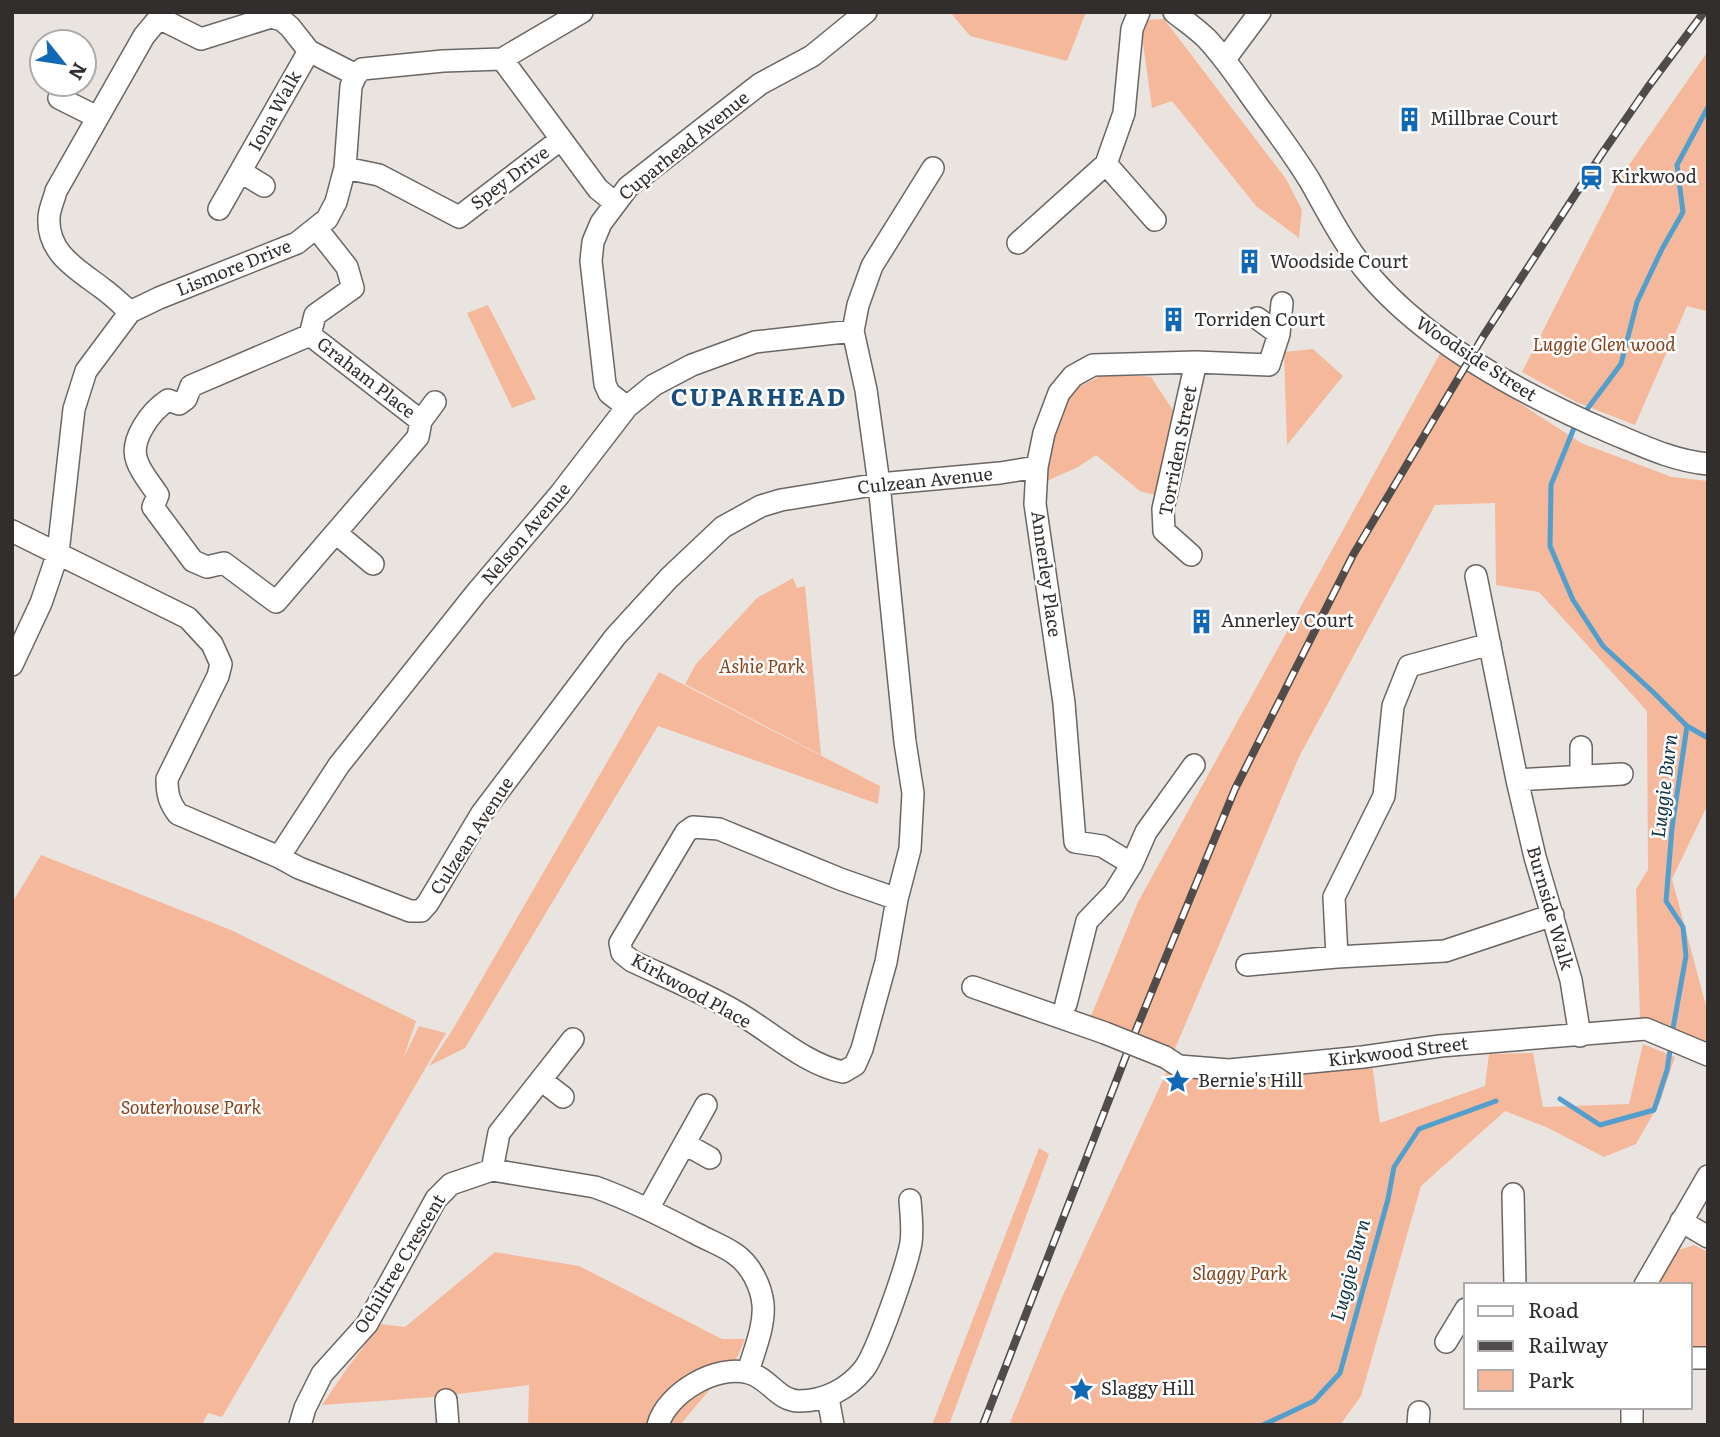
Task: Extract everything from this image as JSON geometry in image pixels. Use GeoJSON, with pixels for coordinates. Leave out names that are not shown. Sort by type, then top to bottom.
{"type":"FeatureCollection","features":[{"type":"Feature","properties":{"kind":"street"},"geometry":{"type":"LineString","coordinates":[[130,313],[103,288],[74,269],[57,251],[51,235],[49,217],[56,191],[157,15],[201,39],[271,17],[282,20],[309,51],[356,75],[362,69],[443,61],[502,59],[582,12]]}},
{"type":"Feature","properties":{"kind":"street","name":"Cuparhead Avenue"},"geometry":{"type":"LineString","coordinates":[[627,407],[609,393],[604,384],[591,261],[593,242],[601,223],[614,202],[628,187],[760,84],[812,56],[866,12]]}},
{"type":"Feature","properties":{"kind":"street"},"geometry":{"type":"LineString","coordinates":[[1018,243],[1106,164],[1124,113],[1132,29],[1139,12]]}},
{"type":"Feature","properties":{"kind":"street","name":"Woodside Street"},"geometry":{"type":"LineString","coordinates":[[1174,12],[1205,37],[1225,59],[1309,180],[1357,260],[1411,316],[1490,372],[1538,400],[1619,436],[1690,462],[1708,464]]}},
{"type":"Feature","properties":{"kind":"street"},"geometry":{"type":"LineString","coordinates":[[1225,59],[1260,12]]}},
{"type":"Feature","properties":{"kind":"street","name":"Iona Walk"},"geometry":{"type":"LineString","coordinates":[[219,209],[309,51]]}},
{"type":"Feature","properties":{"kind":"street"},"geometry":{"type":"LineString","coordinates":[[502,59],[598,189],[614,202]]}},
{"type":"Feature","properties":{"kind":"street","name":"Lismore Drive"},"geometry":{"type":"LineString","coordinates":[[12,665],[41,603],[58,553],[74,409],[86,371],[130,313],[159,298],[297,243],[327,219],[336,202],[345,168],[351,86],[356,75]]}},
{"type":"Feature","properties":{"kind":"street"},"geometry":{"type":"LineString","coordinates":[[59,98],[97,117]]}},
{"type":"Feature","properties":{"kind":"street","name":"Spey Drive"},"geometry":{"type":"LineString","coordinates":[[345,168],[379,175],[459,217],[560,140]]}},
{"type":"Feature","properties":{"kind":"street"},"geometry":{"type":"LineString","coordinates":[[1106,164],[1155,220]]}},
{"type":"Feature","properties":{"kind":"street","name":"Kirkwood Place"},"geometry":{"type":"LineString","coordinates":[[897,899],[719,830],[693,827],[686,832],[620,943],[622,953],[632,961],[736,1011],[771,1036],[832,1070],[843,1072],[855,1065],[886,962],[897,899],[910,849],[913,793],[905,742],[879,484],[866,390],[853,331],[858,305],[872,266],[933,168]]}},
{"type":"Feature","properties":{"kind":"street","name":"Iona Walk"},"geometry":{"type":"LineString","coordinates":[[241,172],[264,186]]}},
{"type":"Feature","properties":{"kind":"street","name":"Graham Place"},"geometry":{"type":"LineString","coordinates":[[310,335],[316,315],[353,288],[347,267],[317,229]]}},
{"type":"Feature","properties":{"kind":"street"},"geometry":{"type":"LineString","coordinates":[[1279,334],[1282,303]]}},
{"type":"Feature","properties":{"kind":"street"},"geometry":{"type":"LineString","coordinates":[[1257,318],[1279,334]]}},
{"type":"Feature","properties":{"kind":"street","name":"Nelson Avenue"},"geometry":{"type":"LineString","coordinates":[[279,857],[339,765],[476,593],[560,494],[627,407],[654,385],[692,365],[755,342],[853,331]]}},
{"type":"Feature","properties":{"kind":"street","name":"Torriden Street"},"geometry":{"type":"LineString","coordinates":[[1191,555],[1164,531],[1163,509],[1196,362],[1269,365],[1279,334]]}},
{"type":"Feature","properties":{"kind":"street","name":"Graham Place"},"geometry":{"type":"LineString","coordinates":[[310,335],[421,421]]}},
{"type":"Feature","properties":{"kind":"street","name":"Graham Place"},"geometry":{"type":"LineString","coordinates":[[310,335],[191,386],[186,400],[179,404],[168,400],[159,406],[137,437],[136,460],[158,495],[153,507],[193,561],[207,567],[224,563],[276,603],[418,437],[421,421],[435,402]]}},
{"type":"Feature","properties":{"kind":"street","name":"Annerley Place"},"geometry":{"type":"LineString","coordinates":[[1132,864],[1102,846],[1074,842],[1064,703],[1035,504],[1037,467],[1044,433],[1059,393],[1073,376],[1093,365],[1196,362]]}},
{"type":"Feature","properties":{"kind":"street","name":"Culzean Avenue"},"geometry":{"type":"LineString","coordinates":[[12,531],[181,614],[212,644],[221,664],[218,676],[167,779],[167,794],[178,814],[299,868],[410,911],[421,911],[428,904],[482,813],[615,637],[669,578],[714,535],[738,517],[781,500],[879,484],[1037,467]]}},
{"type":"Feature","properties":{"kind":"street"},"geometry":{"type":"LineString","coordinates":[[336,533],[373,564]]}},
{"type":"Feature","properties":{"kind":"street","name":"Burnside Walk"},"geometry":{"type":"LineString","coordinates":[[1476,576],[1517,780],[1535,857],[1571,980],[1580,1036]]}},
{"type":"Feature","properties":{"kind":"street"},"geometry":{"type":"LineString","coordinates":[[1337,957],[1334,897],[1384,796],[1393,706],[1409,666],[1490,644]]}},
{"type":"Feature","properties":{"kind":"street"},"geometry":{"type":"LineString","coordinates":[[1581,747],[1581,776]]}},
{"type":"Feature","properties":{"kind":"street"},"geometry":{"type":"LineString","coordinates":[[1066,1004],[1087,921],[1114,893],[1132,864],[1146,832],[1194,765]]}},
{"type":"Feature","properties":{"kind":"street"},"geometry":{"type":"LineString","coordinates":[[1517,780],[1622,774]]}},
{"type":"Feature","properties":{"kind":"street"},"geometry":{"type":"LineString","coordinates":[[1247,965],[1446,951],[1553,915]]}},
{"type":"Feature","properties":{"kind":"street","name":"Kirkwood Street"},"geometry":{"type":"LineString","coordinates":[[973,987],[1105,1033],[1164,1056],[1179,1066],[1229,1070],[1363,1057],[1440,1046],[1646,1029],[1708,1055]]}},
{"type":"Feature","properties":{"kind":"street"},"geometry":{"type":"LineString","coordinates":[[492,1170],[499,1133],[573,1039]]}},
{"type":"Feature","properties":{"kind":"street"},"geometry":{"type":"LineString","coordinates":[[541,1080],[563,1097]]}},
{"type":"Feature","properties":{"kind":"street"},"geometry":{"type":"LineString","coordinates":[[648,1209],[706,1105]]}},
{"type":"Feature","properties":{"kind":"street"},"geometry":{"type":"LineString","coordinates":[[685,1144],[710,1158]]}},
{"type":"Feature","properties":{"kind":"street","name":"Ochiltree Crescent"},"geometry":{"type":"LineString","coordinates":[[300,1425],[304,1408],[321,1374],[367,1324],[436,1199],[451,1184],[492,1170],[595,1188],[648,1209],[736,1254],[749,1267],[761,1293],[763,1307],[763,1320],[748,1372]]}},
{"type":"Feature","properties":{"kind":"street"},"geometry":{"type":"LineString","coordinates":[[1646,1283],[1708,1176]]}},
{"type":"Feature","properties":{"kind":"street"},"geometry":{"type":"LineString","coordinates":[[1513,1194],[1515,1283]]}},
{"type":"Feature","properties":{"kind":"street"},"geometry":{"type":"LineString","coordinates":[[658,1425],[660,1417],[680,1394],[696,1382],[722,1373],[748,1372],[764,1379],[785,1398],[797,1401],[828,1398],[856,1377],[872,1355],[911,1244],[910,1200]]}},
{"type":"Feature","properties":{"kind":"street"},"geometry":{"type":"LineString","coordinates":[[1681,1221],[1708,1237]]}},
{"type":"Feature","properties":{"kind":"street"},"geometry":{"type":"LineString","coordinates":[[1447,1342],[1464,1312]]}},
{"type":"Feature","properties":{"kind":"street"},"geometry":{"type":"LineString","coordinates":[[828,1398],[833,1425]]}},
{"type":"Feature","properties":{"kind":"street"},"geometry":{"type":"LineString","coordinates":[[446,1401],[448,1425]]}},
{"type":"Feature","properties":{"kind":"green space"},"geometry":{"type":"Polygon","coordinates":[[[950,12],[1086,12],[1067,61],[970,36],[950,12]]]}},
{"type":"Feature","properties":{"kind":"green space"},"geometry":{"type":"Polygon","coordinates":[[[1164,19],[1286,179],[1302,210],[1299,238],[1256,206],[1172,101],[1152,108],[1142,36],[1145,20],[1164,19]]]}},
{"type":"Feature","properties":{"kind":"green space","name":"Luggie Glen wood"},"geometry":{"type":"Polygon","coordinates":[[[1708,51],[1708,307],[1706,311],[1687,306],[1635,425],[1576,402],[1522,372],[1622,175],[1708,51]]]}},
{"type":"Feature","properties":{"kind":"green space"},"geometry":{"type":"Polygon","coordinates":[[[488,305],[536,399],[512,408],[467,313],[488,305]]]}},
{"type":"Feature","properties":{"kind":"green space"},"geometry":{"type":"Polygon","coordinates":[[[1313,349],[1343,376],[1287,445],[1284,352],[1313,349]]]}},
{"type":"Feature","properties":{"kind":"green space"},"geometry":{"type":"Polygon","coordinates":[[[1441,352],[1581,443],[1672,477],[1708,481],[1708,804],[1672,879],[1708,1013],[1708,1048],[1640,1019],[1636,889],[1648,870],[1647,711],[1539,592],[1496,585],[1495,503],[1435,505],[1299,757],[1174,1051],[1091,1016],[1138,902],[1441,352]]]}},
{"type":"Feature","properties":{"kind":"green space"},"geometry":{"type":"Polygon","coordinates":[[[1106,373],[1151,377],[1174,412],[1155,495],[1140,491],[1096,455],[1078,467],[1047,481],[1049,443],[1073,390],[1106,373]]]}},
{"type":"Feature","properties":{"kind":"green space","name":"Ashie Park"},"geometry":{"type":"Polygon","coordinates":[[[793,578],[797,588],[805,586],[821,755],[685,684],[696,664],[757,598],[793,578]]]}},
{"type":"Feature","properties":{"kind":"green space"},"geometry":{"type":"Polygon","coordinates":[[[659,672],[880,786],[878,804],[658,726],[465,1048],[429,1066],[453,1029],[659,672]]]}},
{"type":"Feature","properties":{"kind":"green space","name":"Souterhouse Park"},"geometry":{"type":"Polygon","coordinates":[[[41,855],[231,930],[416,1021],[403,1059],[419,1026],[446,1033],[222,1417],[208,1413],[202,1425],[12,1425],[12,903],[41,855]]]}},
{"type":"Feature","properties":{"kind":"green space","name":"Slaggy Park"},"geometry":{"type":"Polygon","coordinates":[[[1643,1044],[1675,1057],[1660,1102],[1636,1144],[1604,1157],[1546,1127],[1505,1111],[1421,1186],[1361,1396],[1340,1425],[1009,1425],[1059,1304],[1168,1069],[1372,1063],[1380,1123],[1485,1086],[1489,1054],[1533,1053],[1543,1107],[1629,1104],[1643,1044]]]}},
{"type":"Feature","properties":{"kind":"green space"},"geometry":{"type":"Polygon","coordinates":[[[1039,1148],[1049,1154],[949,1425],[932,1425],[1039,1148]]]}},
{"type":"Feature","properties":{"kind":"green space"},"geometry":{"type":"Polygon","coordinates":[[[1694,1245],[1708,1252],[1708,1351],[1692,1352],[1692,1283],[1659,1283],[1672,1252],[1694,1245]]]}},
{"type":"Feature","properties":{"kind":"green space"},"geometry":{"type":"Polygon","coordinates":[[[495,1252],[579,1266],[722,1339],[745,1339],[738,1356],[680,1425],[528,1425],[529,1385],[434,1397],[322,1405],[381,1324],[405,1327],[495,1252]]]}},
{"type":"Feature","properties":{"kind":"waterway","name":"Luggie Burn"},"geometry":{"type":"LineString","coordinates":[[1582,416],[1621,364],[1637,302],[1683,212],[1677,165],[1708,107]]}},
{"type":"Feature","properties":{"kind":"waterway","name":"Luggie Burn"},"geometry":{"type":"LineString","coordinates":[[1576,423],[1551,485],[1550,546],[1573,600],[1603,646],[1687,726],[1672,828],[1666,901],[1683,927],[1686,956],[1672,1034]]}},
{"type":"Feature","properties":{"kind":"waterway"},"geometry":{"type":"LineString","coordinates":[[1687,726],[1708,738]]}},
{"type":"Feature","properties":{"kind":"waterway","name":"Luggie Burn"},"geometry":{"type":"LineString","coordinates":[[1560,1099],[1600,1125],[1654,1110],[1667,1070],[1671,1044]]}},
{"type":"Feature","properties":{"kind":"waterway","name":"Luggie Burn"},"geometry":{"type":"LineString","coordinates":[[1263,1425],[1314,1401],[1340,1373],[1388,1199],[1394,1167],[1419,1129],[1496,1101]]}},
{"type":"Feature","properties":{"kind":"railway"},"geometry":{"type":"LineString","coordinates":[[983,1425],[1136,1030],[1235,789],[1353,555],[1484,335],[1601,155],[1704,12]]}},
{"type":"Feature","properties":{"kind":"place","name":"Millbrae Court"},"geometry":{"type":"Point","coordinates":[1410,119]}},
{"type":"Feature","properties":{"kind":"place","name":"Kirkwood"},"geometry":{"type":"Point","coordinates":[1591,177]}},
{"type":"Feature","properties":{"kind":"place","name":"Woodside Court"},"geometry":{"type":"Point","coordinates":[1250,262]}},
{"type":"Feature","properties":{"kind":"place","name":"Torriden Court"},"geometry":{"type":"Point","coordinates":[1174,320]}},
{"type":"Feature","properties":{"kind":"place","name":"Annerley Court"},"geometry":{"type":"Point","coordinates":[1201,621]}},
{"type":"Feature","properties":{"kind":"place","name":"Bernie's Hill"},"geometry":{"type":"Point","coordinates":[1178,1081]}},
{"type":"Feature","properties":{"kind":"place","name":"Slaggy Hill"},"geometry":{"type":"Point","coordinates":[1081,1389]}},
{"type":"Feature","properties":{"kind":"district","name":"CUPARHEAD"},"geometry":{"type":"Point","coordinates":[759,398]}}]}
